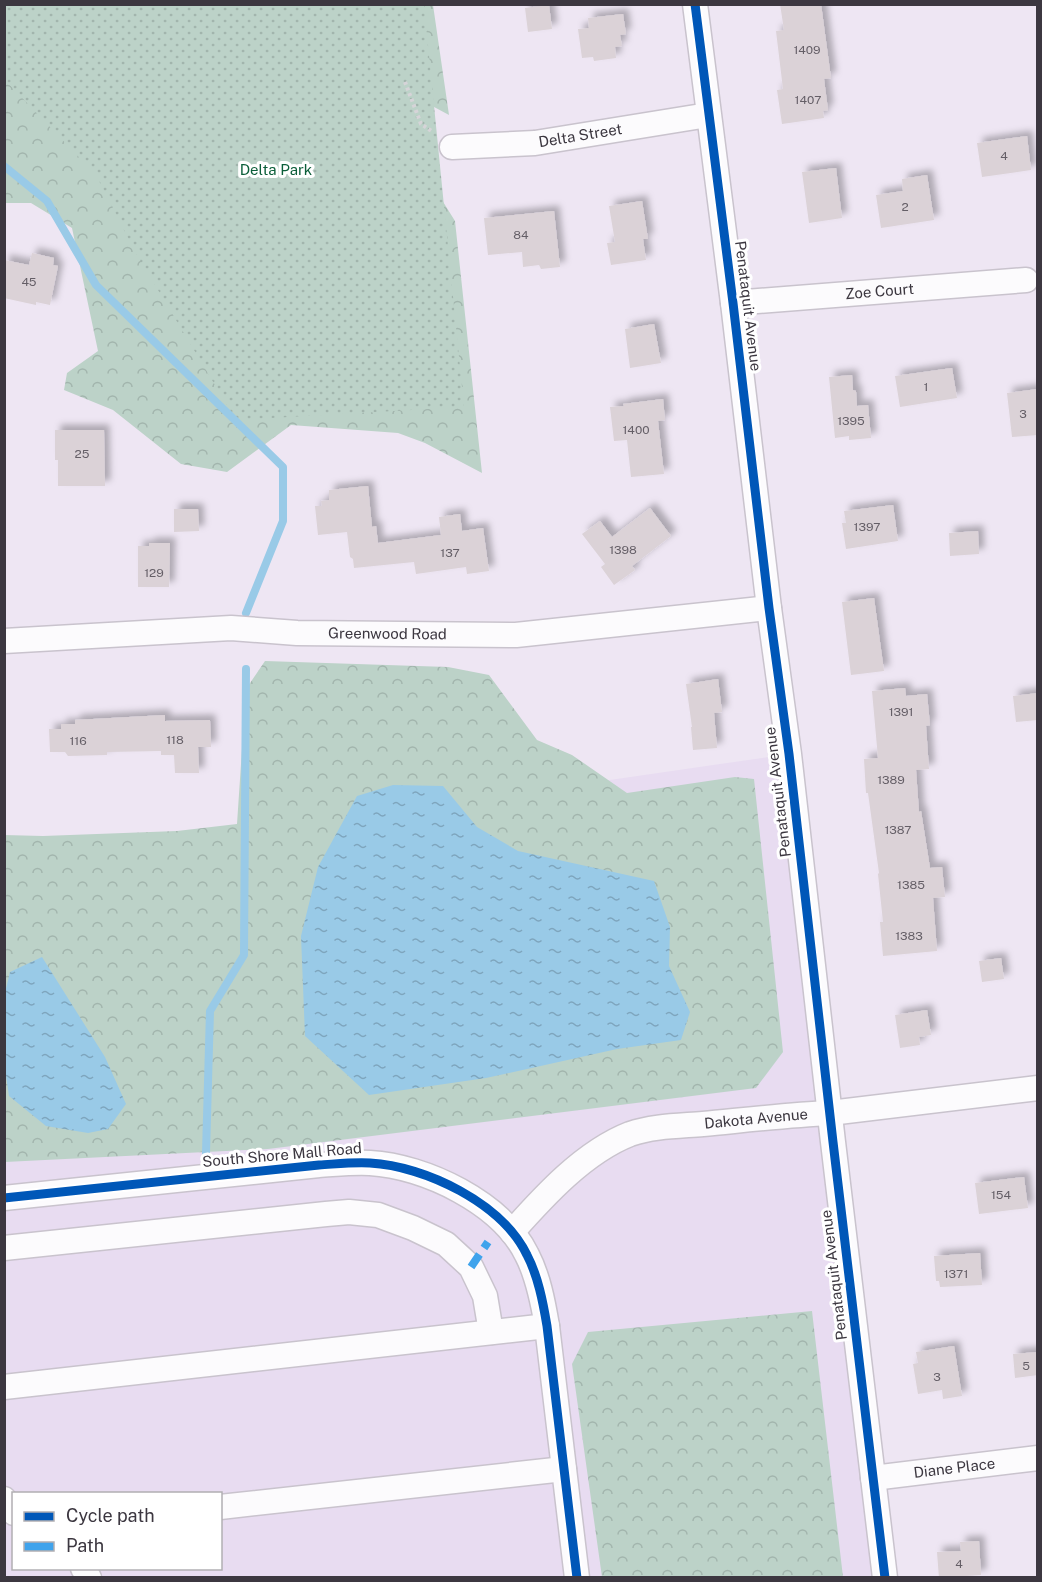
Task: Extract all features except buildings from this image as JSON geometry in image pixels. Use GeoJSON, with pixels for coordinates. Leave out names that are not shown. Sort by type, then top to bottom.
{"type":"FeatureCollection","features":[{"type":"Feature","properties":{"kind":"street","name":"Penataquit Avenue"},"geometry":{"type":"LineString","coordinates":[[695,4],[769,609],[789,754],[885,1578]]}},
{"type":"Feature","properties":{"kind":"street","name":"Delta Street"},"geometry":{"type":"LineString","coordinates":[[452,147],[536,143],[708,115]]}},
{"type":"Feature","properties":{"kind":"street","name":"Zoe Court"},"geometry":{"type":"LineString","coordinates":[[733,303],[1026,280]]}},
{"type":"Feature","properties":{"kind":"street","name":"Greenwood Road"},"geometry":{"type":"LineString","coordinates":[[4,641],[231,628],[297,633],[516,635],[769,609]]}},
{"type":"Feature","properties":{"kind":"street","name":"Dakota Avenue"},"geometry":{"type":"LineString","coordinates":[[512,1232],[561,1179],[600,1150],[631,1134],[660,1128],[798,1114],[830,1113],[1038,1088]]}},
{"type":"Feature","properties":{"kind":"street","name":"South Shore Mall Road"},"geometry":{"type":"LineString","coordinates":[[4,1198],[319,1165],[369,1162],[410,1169],[444,1182],[484,1207],[497,1216],[512,1232],[527,1255],[540,1294],[547,1326],[577,1578]]}},
{"type":"Feature","properties":{"kind":"street"},"geometry":{"type":"LineString","coordinates":[[4,1248],[326,1214],[349,1212],[378,1215],[446,1244],[471,1267],[486,1296],[491,1332]]}},
{"type":"Feature","properties":{"kind":"street"},"geometry":{"type":"LineString","coordinates":[[4,1387],[547,1326]]}},
{"type":"Feature","properties":{"kind":"street","name":"Diane Place"},"geometry":{"type":"LineString","coordinates":[[873,1478],[1038,1458]]}},
{"type":"Feature","properties":{"kind":"street"},"geometry":{"type":"LineString","coordinates":[[222,1506],[564,1469]]}},
{"type":"Feature","properties":{"kind":"path"},"geometry":{"type":"LineString","coordinates":[[405,82],[421,124],[452,147]]}},
{"type":"Feature","properties":{"kind":"shaded area"},"geometry":{"type":"Polygon","coordinates":[[[789,754],[885,1577],[5,1578],[5,881],[527,792],[789,754]]]}},
{"type":"Feature","properties":{"kind":"green space","name":"Delta Park"},"geometry":{"type":"Polygon","coordinates":[[[5,4],[424,5],[464,407],[236,420],[134,250],[96,175],[5,80],[5,4]]]}},
{"type":"Feature","properties":{"kind":"green space","name":"Delta Park"},"geometry":{"type":"Polygon","coordinates":[[[4,5],[417,160],[455,221],[482,473],[425,443],[398,433],[291,425],[227,472],[181,464],[113,410],[64,390],[67,373],[98,351],[72,228],[31,203],[5,203],[4,5]]]}},
{"type":"Feature","properties":{"kind":"green space"},"geometry":{"type":"Polygon","coordinates":[[[359,5],[433,5],[449,115],[395,86],[359,5]]]}},
{"type":"Feature","properties":{"kind":"green space"},"geometry":{"type":"Polygon","coordinates":[[[265,661],[448,667],[489,675],[537,740],[572,755],[627,793],[735,777],[754,779],[783,1052],[756,1088],[268,1149],[5,1162],[4,835],[43,836],[177,831],[237,824],[246,689],[265,661]]]}},
{"type":"Feature","properties":{"kind":"green space"},"geometry":{"type":"Polygon","coordinates":[[[812,1311],[843,1577],[602,1577],[572,1364],[588,1332],[812,1311]]]}},
{"type":"Feature","properties":{"kind":"water"},"geometry":{"type":"Polygon","coordinates":[[[393,785],[443,786],[477,827],[518,851],[654,881],[670,927],[669,966],[690,1012],[681,1040],[617,1049],[486,1078],[369,1095],[305,1036],[301,936],[318,867],[357,796],[393,785]]]}},
{"type":"Feature","properties":{"kind":"water"},"geometry":{"type":"Polygon","coordinates":[[[42,957],[105,1057],[126,1104],[108,1129],[88,1133],[46,1126],[9,1096],[5,1069],[4,997],[10,972],[42,957]]]}},
{"type":"Feature","properties":{"kind":"waterway"},"geometry":{"type":"LineString","coordinates":[[4,166],[47,201],[96,285],[283,467],[283,521],[246,613]]}},
{"type":"Feature","properties":{"kind":"waterway"},"geometry":{"type":"LineString","coordinates":[[206,1153],[210,1011],[244,955],[246,669]]}},
{"type":"Feature","properties":{"kind":"marked path"},"geometry":{"type":"LineString","coordinates":[[471,1267],[488,1242]]}},
{"type":"Feature","properties":{"kind":"cycle path"},"geometry":{"type":"LineString","coordinates":[[695,4],[789,754],[885,1578]]}},
{"type":"Feature","properties":{"kind":"cycle path"},"geometry":{"type":"LineString","coordinates":[[4,1198],[319,1165],[364,1163],[414,1171],[460,1191],[481,1204],[500,1219],[515,1236],[531,1263],[540,1289],[547,1326],[577,1578]]}}]}
